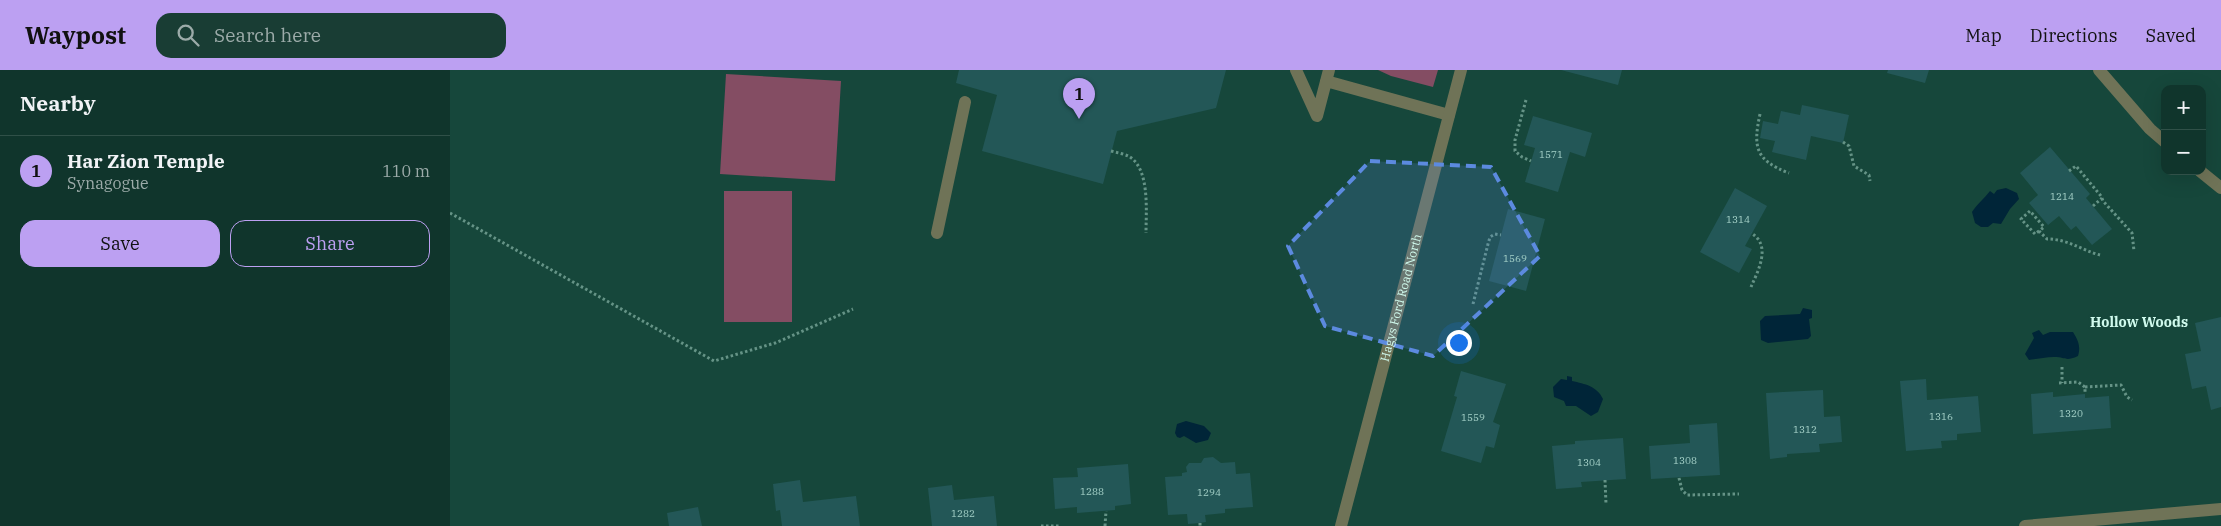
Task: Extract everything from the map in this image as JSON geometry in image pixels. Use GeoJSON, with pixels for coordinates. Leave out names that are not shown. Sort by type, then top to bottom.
{"type":"FeatureCollection","features":[{"type":"Feature","properties":{"kind":"street"},"geometry":{"type":"LineString","coordinates":[[1296,70],[1317,116],[1327,75],[1449,115]]}},
{"type":"Feature","properties":{"kind":"street","name":"Hagys Ford Road North"},"geometry":{"type":"LineString","coordinates":[[1341,526],[1461,70]]}},
{"type":"Feature","properties":{"kind":"street"},"geometry":{"type":"LineString","coordinates":[[2099,70],[2150,129],[2161,139]]}},
{"type":"Feature","properties":{"kind":"street"},"geometry":{"type":"LineString","coordinates":[[937,233],[965,102]]}},
{"type":"Feature","properties":{"kind":"street"},"geometry":{"type":"LineString","coordinates":[[2205,175],[2221,188]]}},
{"type":"Feature","properties":{"kind":"street"},"geometry":{"type":"LineString","coordinates":[[2025,526],[2221,509]]}},
{"type":"Feature","properties":{"kind":"path"},"geometry":{"type":"LineString","coordinates":[[1526,100],[1515,140],[1515,151],[1522,157],[1531,160]]}},
{"type":"Feature","properties":{"kind":"path"},"geometry":{"type":"LineString","coordinates":[[1760,114],[1755,137],[1760,154],[1773,167],[1789,173]]}},
{"type":"Feature","properties":{"kind":"path"},"geometry":{"type":"LineString","coordinates":[[1843,142],[1849,146],[1854,166],[1869,175],[1870,181]]}},
{"type":"Feature","properties":{"kind":"path"},"geometry":{"type":"LineString","coordinates":[[1111,151],[1129,156],[1141,170],[1145,186],[1146,233]]}},
{"type":"Feature","properties":{"kind":"path"},"geometry":{"type":"LineString","coordinates":[[2070,171],[2076,166],[2132,233],[2134,251]]}},
{"type":"Feature","properties":{"kind":"path"},"geometry":{"type":"LineString","coordinates":[[2093,206],[2102,198]]}},
{"type":"Feature","properties":{"kind":"path"},"geometry":{"type":"LineString","coordinates":[[2030,211],[2044,227],[2039,231],[2035,234],[2021,219],[2030,211]]}},
{"type":"Feature","properties":{"kind":"path"},"geometry":{"type":"LineString","coordinates":[[450,214],[714,361],[775,343],[853,309]]}},
{"type":"Feature","properties":{"kind":"path"},"geometry":{"type":"LineString","coordinates":[[2039,231],[2047,238],[2073,243],[2087,252],[2100,255]]}},
{"type":"Feature","properties":{"kind":"path"},"geometry":{"type":"LineString","coordinates":[[1751,233],[1760,241],[1762,251],[1761,262],[1751,287]]}},
{"type":"Feature","properties":{"kind":"path"},"geometry":{"type":"LineString","coordinates":[[1473,304],[1490,237],[1495,234],[1501,235]]}},
{"type":"Feature","properties":{"kind":"path"},"geometry":{"type":"LineString","coordinates":[[2062,367],[2061,383],[2078,382],[2085,387],[2121,386],[2127,397],[2132,400]]}},
{"type":"Feature","properties":{"kind":"path"},"geometry":{"type":"LineString","coordinates":[[2085,387],[2085,394]]}},
{"type":"Feature","properties":{"kind":"path"},"geometry":{"type":"LineString","coordinates":[[1679,478],[1682,490],[1687,495],[1739,494]]}},
{"type":"Feature","properties":{"kind":"path"},"geometry":{"type":"LineString","coordinates":[[1605,480],[1606,504]]}},
{"type":"Feature","properties":{"kind":"path"},"geometry":{"type":"LineString","coordinates":[[1105,526],[1106,511]]}},
{"type":"Feature","properties":{"kind":"path"},"geometry":{"type":"LineString","coordinates":[[1040,526],[1059,526]]}},
{"type":"Feature","properties":{"kind":"highlighted area"},"geometry":{"type":"Polygon","coordinates":[[[1370,161],[1491,167],[1540,256],[1433,356],[1325,326],[1288,246],[1370,161]]]}},
{"type":"Feature","properties":{"kind":"shaded area"},"geometry":{"type":"Polygon","coordinates":[[[1378,70],[1438,70],[1433,87],[1391,76],[1378,70]]]}},
{"type":"Feature","properties":{"kind":"shaded area"},"geometry":{"type":"Polygon","coordinates":[[[726,74],[841,81],[835,181],[720,174],[726,74]]]}},
{"type":"Feature","properties":{"kind":"shaded area"},"geometry":{"type":"Polygon","coordinates":[[[724,191],[792,191],[792,322],[724,322],[724,191]]]}},
{"type":"Feature","properties":{"kind":"water"},"geometry":{"type":"Polygon","coordinates":[[[2006,188],[2017,193],[2019,199],[2001,224],[1993,223],[1988,227],[1981,227],[1975,223],[1972,212],[1976,206],[1990,191],[1994,194],[1997,190],[2006,188]]]}},
{"type":"Feature","properties":{"kind":"water"},"geometry":{"type":"Polygon","coordinates":[[[1803,308],[1812,310],[1812,318],[1809,319],[1811,336],[1808,339],[1768,343],[1761,340],[1760,321],[1765,316],[1800,314],[1803,308]]]}},
{"type":"Feature","properties":{"kind":"water"},"geometry":{"type":"Polygon","coordinates":[[[2039,330],[2043,335],[2050,332],[2073,332],[2078,343],[2078,356],[2068,359],[2054,357],[2029,360],[2025,354],[2034,338],[2032,333],[2039,330]]]}},
{"type":"Feature","properties":{"kind":"water"},"geometry":{"type":"Polygon","coordinates":[[[1567,376],[1572,377],[1572,381],[1594,388],[1597,391],[1603,399],[1598,412],[1591,416],[1576,406],[1566,406],[1564,401],[1554,397],[1553,387],[1561,379],[1567,380],[1567,376]]]}},
{"type":"Feature","properties":{"kind":"water"},"geometry":{"type":"Polygon","coordinates":[[[1186,421],[1204,426],[1211,433],[1208,440],[1196,443],[1184,436],[1177,437],[1175,433],[1177,424],[1186,421]]]}},
{"type":"Feature","properties":{"kind":"building"},"geometry":{"type":"Polygon","coordinates":[[[959,70],[1226,70],[1216,108],[1117,131],[1103,184],[982,151],[997,95],[956,83],[959,70]]]}},
{"type":"Feature","properties":{"kind":"building"},"geometry":{"type":"Polygon","coordinates":[[[1561,70],[1622,70],[1618,85],[1561,70]]]}},
{"type":"Feature","properties":{"kind":"building"},"geometry":{"type":"Polygon","coordinates":[[[1888,70],[1929,70],[1925,83],[1887,73],[1888,70]]]}},
{"type":"Feature","properties":{"kind":"building"},"geometry":{"type":"Polygon","coordinates":[[[1802,105],[1849,115],[1843,143],[1811,136],[1806,160],[1772,152],[1775,141],[1760,138],[1763,121],[1778,124],[1781,111],[1800,115],[1802,105]]]}},
{"type":"Feature","properties":{"kind":"building"},"geometry":{"type":"Polygon","coordinates":[[[1533,116],[1592,133],[1585,157],[1570,152],[1558,192],[1525,182],[1535,148],[1524,145],[1533,116]]]}},
{"type":"Feature","properties":{"kind":"building"},"geometry":{"type":"Polygon","coordinates":[[[2050,147],[2090,194],[2086,198],[2112,229],[2092,245],[2076,226],[2071,230],[2059,216],[2048,225],[2029,203],[2038,195],[2020,173],[2050,147]]]}},
{"type":"Feature","properties":{"kind":"building"},"geometry":{"type":"Polygon","coordinates":[[[1735,188],[1767,206],[1745,246],[1752,249],[1739,273],[1700,252],[1735,188]]]}},
{"type":"Feature","properties":{"kind":"building"},"geometry":{"type":"Polygon","coordinates":[[[1508,209],[1545,219],[1526,291],[1489,281],[1508,209]]]}},
{"type":"Feature","properties":{"kind":"building"},"geometry":{"type":"Polygon","coordinates":[[[2221,317],[2221,407],[2211,410],[2206,386],[2192,389],[2185,354],[2201,351],[2195,323],[2221,317]]]}},
{"type":"Feature","properties":{"kind":"building"},"geometry":{"type":"Polygon","coordinates":[[[1461,371],[1506,384],[1493,422],[1500,425],[1494,448],[1486,446],[1481,463],[1441,451],[1457,397],[1454,396],[1461,371]]]}},
{"type":"Feature","properties":{"kind":"building"},"geometry":{"type":"Polygon","coordinates":[[[1926,379],[1927,400],[1978,396],[1981,432],[1957,434],[1957,440],[1941,441],[1942,448],[1906,451],[1900,381],[1926,379]]]}},
{"type":"Feature","properties":{"kind":"building"},"geometry":{"type":"Polygon","coordinates":[[[1823,390],[1824,417],[1840,416],[1842,442],[1819,444],[1820,452],[1787,454],[1787,457],[1770,459],[1766,393],[1823,390]]]}},
{"type":"Feature","properties":{"kind":"building"},"geometry":{"type":"Polygon","coordinates":[[[2053,392],[2053,397],[2085,394],[2085,398],[2109,396],[2111,428],[2033,434],[2031,394],[2053,392]]]}},
{"type":"Feature","properties":{"kind":"building"},"geometry":{"type":"Polygon","coordinates":[[[1717,423],[1720,475],[1651,479],[1649,446],[1690,443],[1689,425],[1717,423]]]}},
{"type":"Feature","properties":{"kind":"building"},"geometry":{"type":"Polygon","coordinates":[[[1623,438],[1626,479],[1581,482],[1582,487],[1556,489],[1552,446],[1575,444],[1575,441],[1623,438]]]}},
{"type":"Feature","properties":{"kind":"building"},"geometry":{"type":"Polygon","coordinates":[[[1213,457],[1221,463],[1235,462],[1236,474],[1250,473],[1253,507],[1225,509],[1225,513],[1205,515],[1206,522],[1200,523],[1188,524],[1187,514],[1168,515],[1165,477],[1182,476],[1182,473],[1187,472],[1186,467],[1189,463],[1201,463],[1204,458],[1213,457]]]}},
{"type":"Feature","properties":{"kind":"building"},"geometry":{"type":"Polygon","coordinates":[[[1128,464],[1131,504],[1115,506],[1115,510],[1077,513],[1077,507],[1055,509],[1053,478],[1078,477],[1077,468],[1128,464]]]}},
{"type":"Feature","properties":{"kind":"building"},"geometry":{"type":"Polygon","coordinates":[[[800,480],[803,502],[856,496],[860,526],[782,526],[780,510],[776,511],[773,484],[800,480]]]}},
{"type":"Feature","properties":{"kind":"building"},"geometry":{"type":"Polygon","coordinates":[[[952,485],[954,500],[994,496],[997,526],[932,526],[928,488],[952,485]]]}},
{"type":"Feature","properties":{"kind":"building"},"geometry":{"type":"Polygon","coordinates":[[[698,507],[702,526],[669,526],[667,513],[698,507]]]}},
{"type":"Feature","properties":{"kind":"place","name":"Har Zion Temple"},"geometry":{"type":"Point","coordinates":[1079,119]}},
{"type":"Feature","properties":{"kind":"district","name":"Hollow Woods"},"geometry":{"type":"Point","coordinates":[2139,322]}}]}
